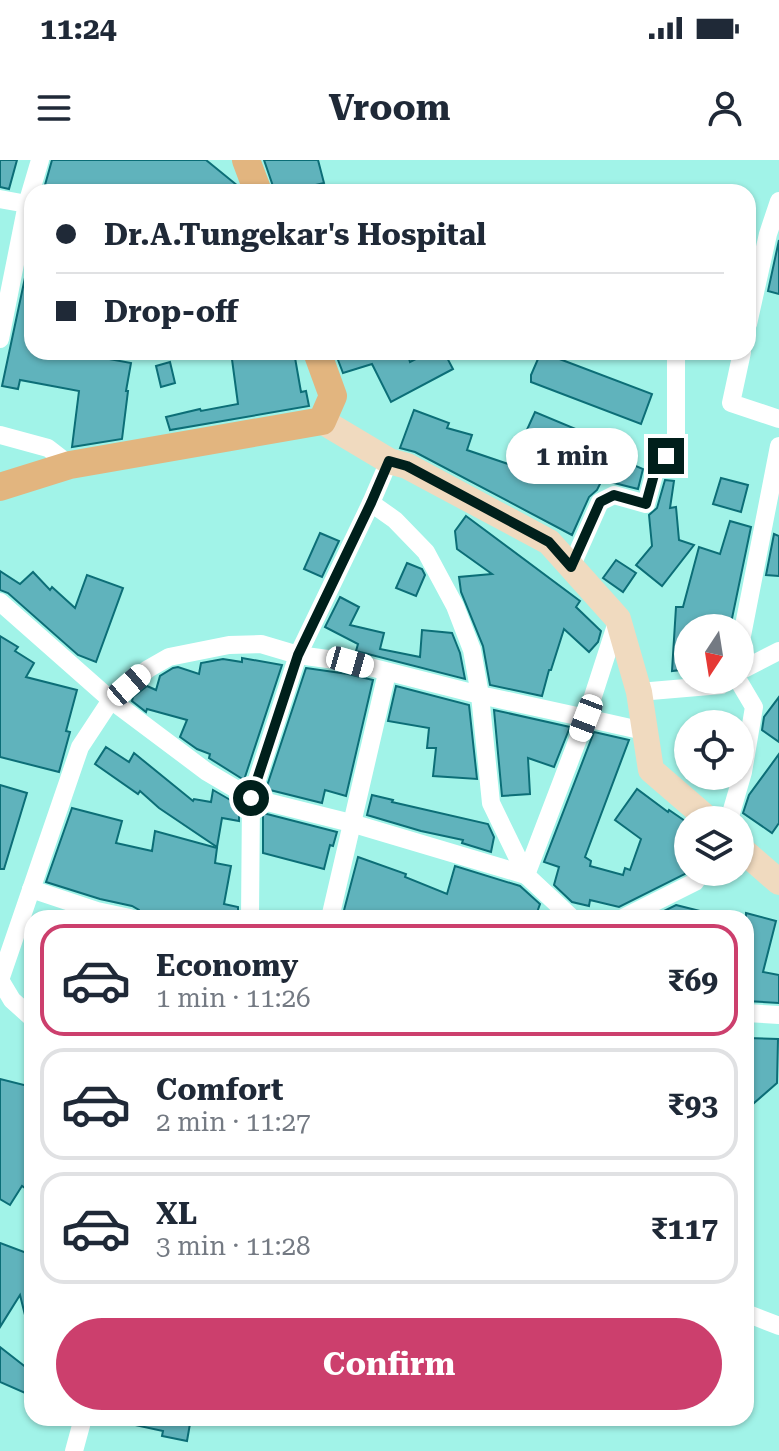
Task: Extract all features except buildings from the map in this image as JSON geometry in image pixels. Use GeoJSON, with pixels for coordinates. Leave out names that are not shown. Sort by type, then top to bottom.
{"type":"FeatureCollection","features":[{"type":"Feature","properties":{"kind":"main road"},"geometry":{"type":"LineString","coordinates":[[246,160],[255,184]]}},
{"type":"Feature","properties":{"kind":"main road"},"geometry":{"type":"LineString","coordinates":[[0,487],[70,465],[322,421],[333,396],[320,360]]}},
{"type":"Feature","properties":{"kind":"street"},"geometry":{"type":"LineString","coordinates":[[33,184],[40,160]]}},
{"type":"Feature","properties":{"kind":"street"},"geometry":{"type":"LineString","coordinates":[[0,199],[24,203]]}},
{"type":"Feature","properties":{"kind":"street"},"geometry":{"type":"LineString","coordinates":[[756,288],[779,201]]}},
{"type":"Feature","properties":{"kind":"street"},"geometry":{"type":"LineString","coordinates":[[0,339],[24,219]]}},
{"type":"Feature","properties":{"kind":"street"},"geometry":{"type":"LineString","coordinates":[[756,233],[768,234]]}},
{"type":"Feature","properties":{"kind":"street"},"geometry":{"type":"LineString","coordinates":[[571,567],[600,502],[614,495],[646,504],[655,471],[676,442],[676,360]]}},
{"type":"Feature","properties":{"kind":"street"},"geometry":{"type":"LineString","coordinates":[[740,360],[731,403],[779,419]]}},
{"type":"Feature","properties":{"kind":"street"},"geometry":{"type":"LineString","coordinates":[[322,421],[389,461],[407,466],[549,542],[618,619],[639,692],[651,770],[693,806]]}},
{"type":"Feature","properties":{"kind":"street"},"geometry":{"type":"LineString","coordinates":[[0,435],[48,448],[70,465]]}},
{"type":"Feature","properties":{"kind":"street"},"geometry":{"type":"LineString","coordinates":[[746,614],[779,446]]}},
{"type":"Feature","properties":{"kind":"street"},"geometry":{"type":"LineString","coordinates":[[250,910],[251,798],[298,655],[389,461]]}},
{"type":"Feature","properties":{"kind":"street"},"geometry":{"type":"LineString","coordinates":[[371,503],[395,520],[426,552],[455,606],[472,650],[491,803],[526,875],[563,910]]}},
{"type":"Feature","properties":{"kind":"street"},"geometry":{"type":"LineString","coordinates":[[4,614],[207,772],[251,798],[351,823],[526,875]]}},
{"type":"Feature","properties":{"kind":"street"},"geometry":{"type":"LineString","coordinates":[[526,875],[586,718],[618,619]]}},
{"type":"Feature","properties":{"kind":"street"},"geometry":{"type":"LineString","coordinates":[[24,1011],[12,1000],[0,980],[80,747],[111,700],[148,669],[169,657],[229,645],[261,644],[298,655],[350,662],[480,695],[644,731]]}},
{"type":"Feature","properties":{"kind":"street"},"geometry":{"type":"LineString","coordinates":[[754,664],[779,651]]}},
{"type":"Feature","properties":{"kind":"street"},"geometry":{"type":"LineString","coordinates":[[332,910],[387,673]]}},
{"type":"Feature","properties":{"kind":"street"},"geometry":{"type":"LineString","coordinates":[[639,692],[674,689]]}},
{"type":"Feature","properties":{"kind":"street"},"geometry":{"type":"LineString","coordinates":[[733,806],[743,772],[754,707],[746,694]]}},
{"type":"Feature","properties":{"kind":"street"},"geometry":{"type":"LineString","coordinates":[[754,860],[779,882]]}},
{"type":"Feature","properties":{"kind":"street"},"geometry":{"type":"LineString","coordinates":[[639,910],[687,886]]}},
{"type":"Feature","properties":{"kind":"street"},"geometry":{"type":"LineString","coordinates":[[31,889],[94,910]]}},
{"type":"Feature","properties":{"kind":"street"},"geometry":{"type":"LineString","coordinates":[[754,1013],[779,1015]]}},
{"type":"Feature","properties":{"kind":"street"},"geometry":{"type":"LineString","coordinates":[[754,1316],[779,1326]]}},
{"type":"Feature","properties":{"kind":"street"},"geometry":{"type":"LineString","coordinates":[[74,1451],[81,1426]]}},
{"type":"Feature","properties":{"kind":"route"},"geometry":{"type":"LineString","coordinates":[[251,798],[298,655],[389,461],[407,466],[549,542],[571,567],[600,502],[614,495],[646,504],[655,471],[666,456]]}}]}
